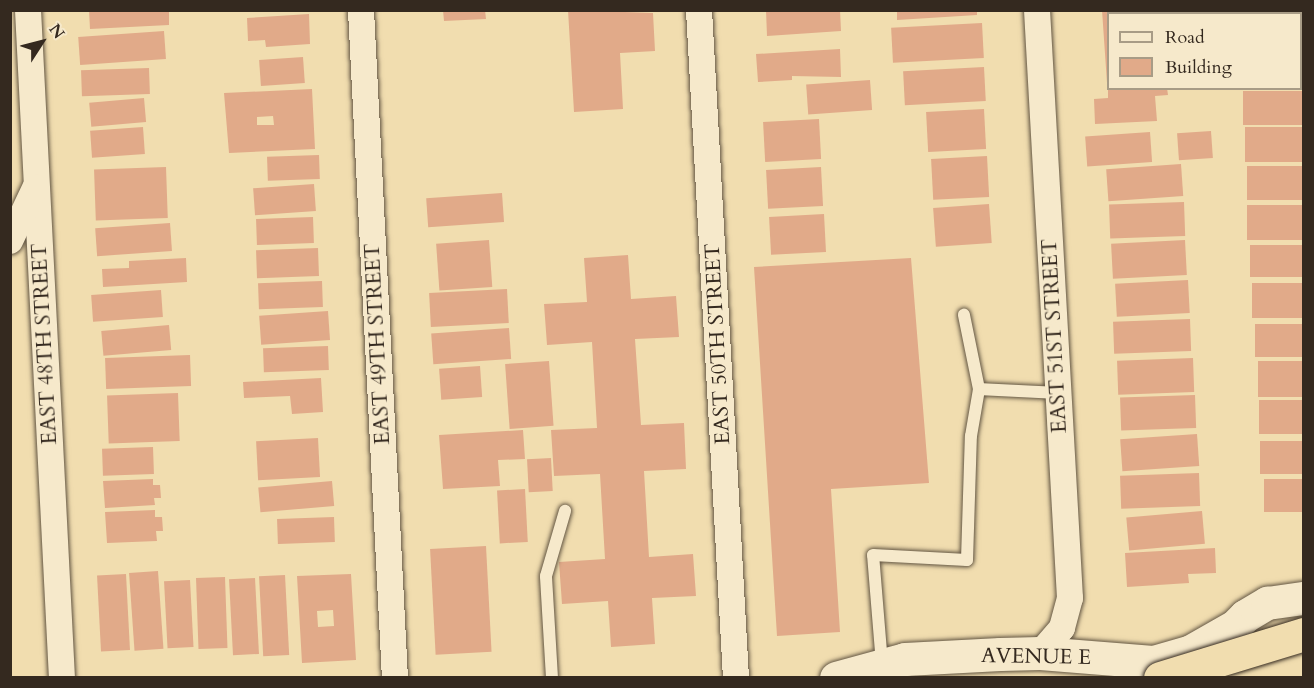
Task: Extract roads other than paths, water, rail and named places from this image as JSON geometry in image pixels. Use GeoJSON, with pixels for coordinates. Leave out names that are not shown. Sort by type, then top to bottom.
{"type":"FeatureCollection","features":[{"type":"Feature","properties":{"kind":"highway"},"geometry":{"type":"LineString","coordinates":[[1160,678],[1304,634]]}},
{"type":"Feature","properties":{"kind":"main road","name":"AVENUE E"},"geometry":{"type":"LineString","coordinates":[[836,678],[905,659],[1040,653],[1153,662],[1189,652],[1268,603],[1304,598]]}},
{"type":"Feature","properties":{"kind":"main road"},"geometry":{"type":"LineString","coordinates":[[1203,678],[1216,646],[1231,628]]}},
{"type":"Feature","properties":{"kind":"street","name":"EAST 48TH STREET"},"geometry":{"type":"LineString","coordinates":[[28,10],[62,678]]}},
{"type":"Feature","properties":{"kind":"street","name":"EAST 49TH STREET"},"geometry":{"type":"LineString","coordinates":[[361,10],[395,678]]}},
{"type":"Feature","properties":{"kind":"street","name":"EAST 50TH STREET"},"geometry":{"type":"LineString","coordinates":[[699,10],[736,678]]}},
{"type":"Feature","properties":{"kind":"street","name":"EAST 51ST STREET"},"geometry":{"type":"LineString","coordinates":[[1036,10],[1070,598],[1062,628],[1040,653]]}},
{"type":"Feature","properties":{"kind":"street"},"geometry":{"type":"LineString","coordinates":[[10,241],[37,185]]}},
{"type":"Feature","properties":{"kind":"lane"},"geometry":{"type":"LineString","coordinates":[[882,665],[873,555],[967,560],[971,436],[979,390],[964,315]]}},
{"type":"Feature","properties":{"kind":"lane"},"geometry":{"type":"LineString","coordinates":[[979,390],[1058,393]]}},
{"type":"Feature","properties":{"kind":"lane"},"geometry":{"type":"LineString","coordinates":[[552,678],[546,576],[565,511]]}}]}
